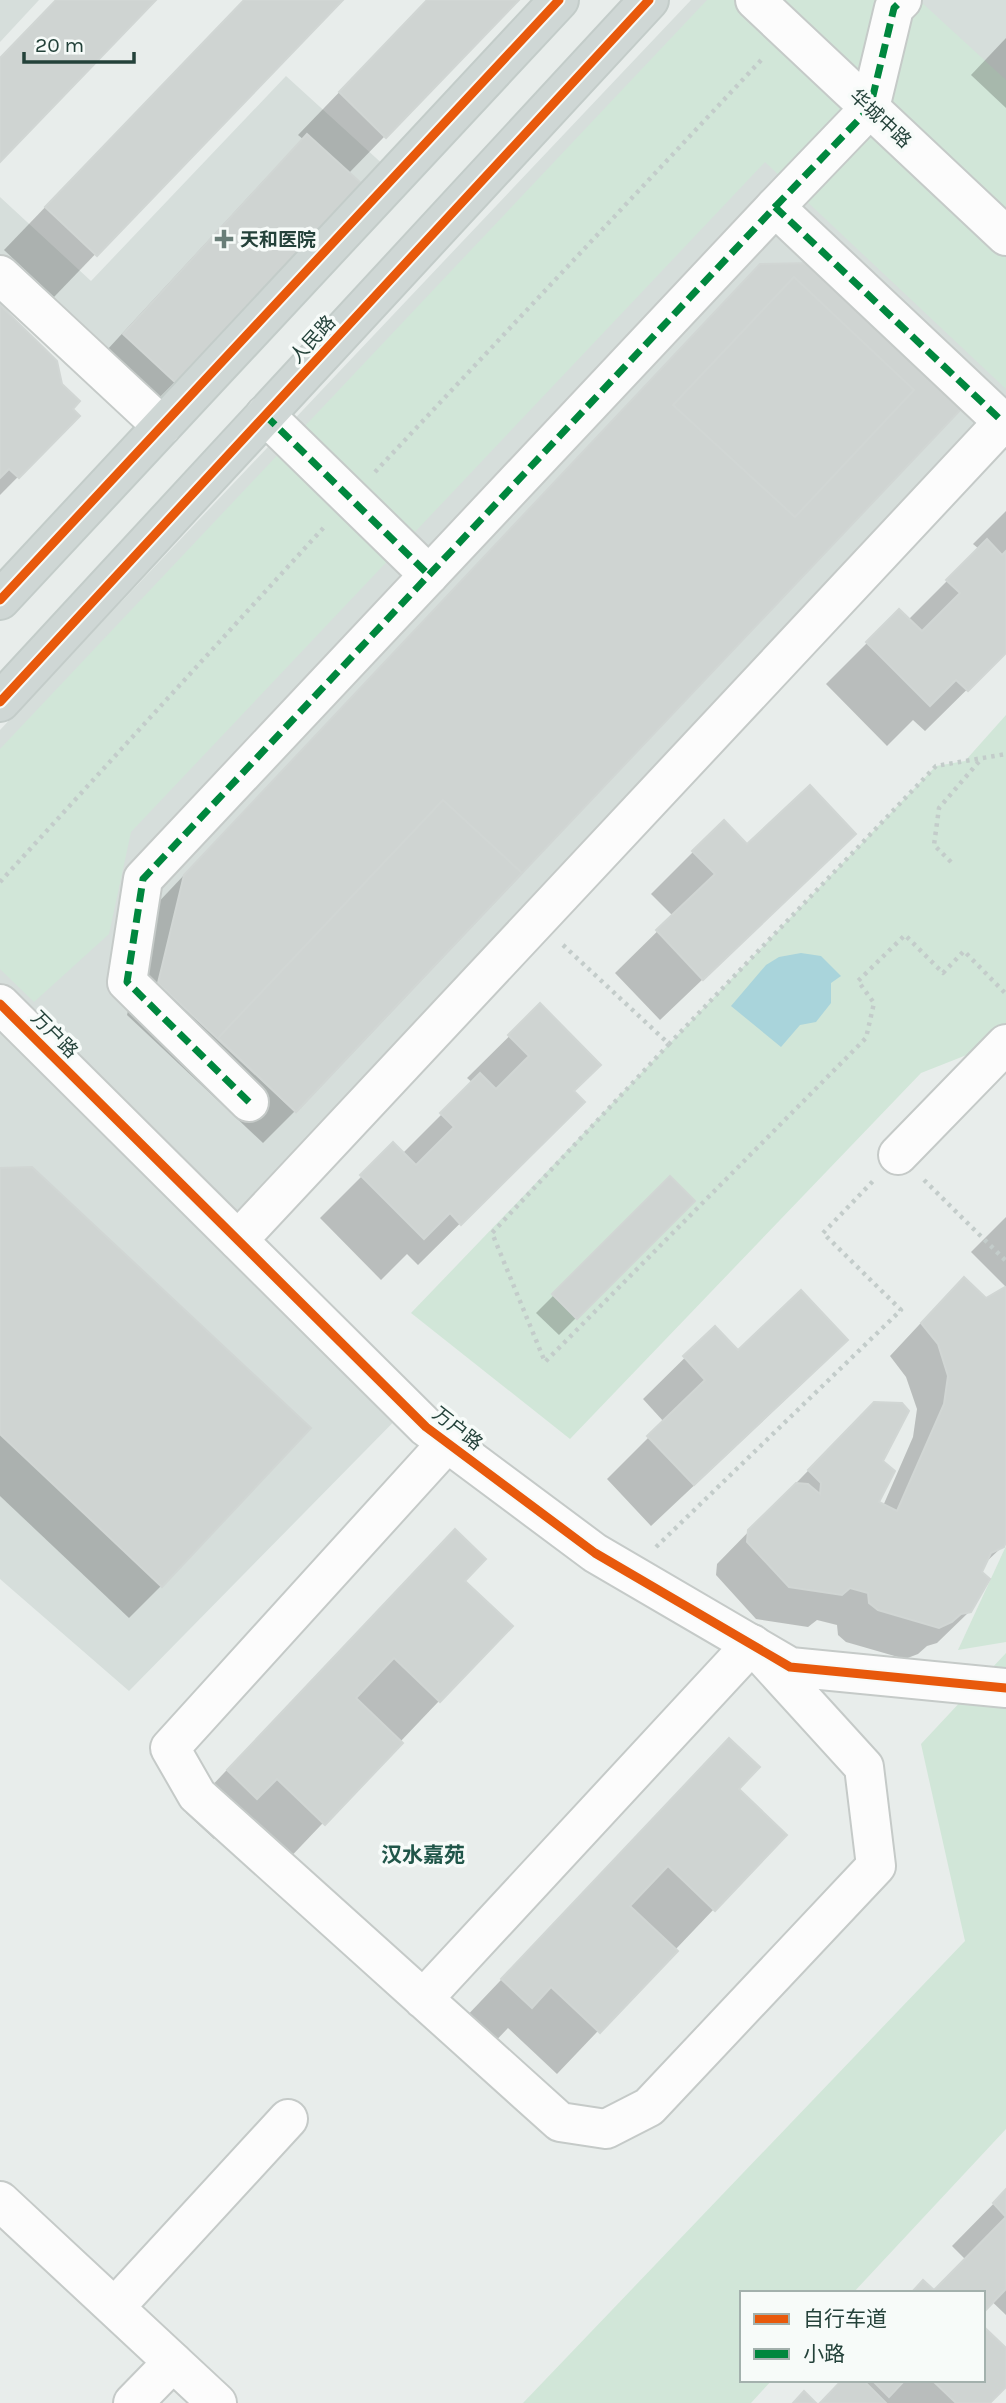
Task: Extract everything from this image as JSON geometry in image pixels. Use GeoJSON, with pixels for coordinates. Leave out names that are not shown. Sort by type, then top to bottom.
{"type":"FeatureCollection","features":[{"type":"Feature","properties":{"kind":"main road"},"geometry":{"type":"LineString","coordinates":[[0,600],[559,0]]}},
{"type":"Feature","properties":{"kind":"main road","name":"人民路"},"geometry":{"type":"LineString","coordinates":[[0,702],[649,0]]}},
{"type":"Feature","properties":{"kind":"street","name":"华城中路"},"geometry":{"type":"LineString","coordinates":[[755,0],[1006,236]]}},
{"type":"Feature","properties":{"kind":"street"},"geometry":{"type":"LineString","coordinates":[[249,1102],[127,982],[143,879],[870,108],[894,8],[902,0]]}},
{"type":"Feature","properties":{"kind":"street"},"geometry":{"type":"LineString","coordinates":[[238,1240],[1004,420],[775,206]]}},
{"type":"Feature","properties":{"kind":"street"},"geometry":{"type":"LineString","coordinates":[[0,275],[162,426]]}},
{"type":"Feature","properties":{"kind":"street"},"geometry":{"type":"LineString","coordinates":[[265,415],[429,575]]}},
{"type":"Feature","properties":{"kind":"street","name":"万户路"},"geometry":{"type":"LineString","coordinates":[[0,1004],[426,1427],[595,1553],[790,1667],[1006,1688]]}},
{"type":"Feature","properties":{"kind":"street"},"geometry":{"type":"LineString","coordinates":[[898,1155],[1006,1044]]}},
{"type":"Feature","properties":{"kind":"street"},"geometry":{"type":"LineString","coordinates":[[423,1999],[752,1644],[864,1768],[876,1866],[649,2108],[606,2129],[560,2122],[423,1999],[197,1795],[170,1748],[447,1443]]}},
{"type":"Feature","properties":{"kind":"street"},"geometry":{"type":"LineString","coordinates":[[115,2307],[288,2119]]}},
{"type":"Feature","properties":{"kind":"street"},"geometry":{"type":"LineString","coordinates":[[0,2201],[217,2403]]}},
{"type":"Feature","properties":{"kind":"street"},"geometry":{"type":"LineString","coordinates":[[133,2403],[173,2362]]}},
{"type":"Feature","properties":{"kind":"path"},"geometry":{"type":"LineString","coordinates":[[0,881],[351,498],[788,31]]}},
{"type":"Feature","properties":{"kind":"path"},"geometry":{"type":"LineString","coordinates":[[1006,754],[936,766],[492,1233],[545,1362],[866,1038],[874,1003],[858,981],[905,935],[943,973],[964,951],[1006,994]]}},
{"type":"Feature","properties":{"kind":"path"},"geometry":{"type":"LineString","coordinates":[[951,862],[934,845],[939,808],[982,757]]}},
{"type":"Feature","properties":{"kind":"path"},"geometry":{"type":"LineString","coordinates":[[537,920],[669,1044]]}},
{"type":"Feature","properties":{"kind":"path"},"geometry":{"type":"LineString","coordinates":[[630,1573],[901,1310],[823,1233],[898,1155],[1006,1261]]}},
{"type":"Feature","properties":{"kind":"shaded area"},"geometry":{"type":"Polygon","coordinates":[[[0,0],[39,0],[0,42],[0,0]]]}},
{"type":"Feature","properties":{"kind":"shaded area"},"geometry":{"type":"Polygon","coordinates":[[[691,0],[1006,0],[1006,416],[236,1214],[420,1395],[129,1691],[0,1579],[0,730],[691,0]]]}},
{"type":"Feature","properties":{"kind":"shaded area","name":"天和医院"},"geometry":{"type":"Polygon","coordinates":[[[286,76],[387,168],[135,428],[0,299],[0,197],[91,281],[286,76]]]}},
{"type":"Feature","properties":{"kind":"green space"},"geometry":{"type":"Polygon","coordinates":[[[707,0],[919,0],[1006,80],[1006,389],[765,162],[131,832],[109,934],[34,1002],[0,969],[0,749],[707,0]]]}},
{"type":"Feature","properties":{"kind":"green space"},"geometry":{"type":"Polygon","coordinates":[[[1006,715],[1006,1030],[992,1045],[921,1073],[570,1439],[411,1313],[936,766],[965,761],[1006,715]]]}},
{"type":"Feature","properties":{"kind":"green space"},"geometry":{"type":"Polygon","coordinates":[[[1006,1546],[1006,1642],[958,1650],[1006,1546]]]}},
{"type":"Feature","properties":{"kind":"green space"},"geometry":{"type":"Polygon","coordinates":[[[1006,1653],[1006,2129],[855,2291],[740,2291],[740,2382],[770,2382],[751,2403],[523,2403],[965,1941],[921,1744],[1006,1653]]]}},
{"type":"Feature","properties":{"kind":"water"},"geometry":{"type":"Polygon","coordinates":[[[801,953],[821,956],[841,976],[831,983],[831,1003],[816,1022],[800,1025],[781,1047],[731,1006],[766,965],[779,957],[801,953]]]}},
{"type":"Feature","properties":{"kind":"building"},"geometry":{"type":"Polygon","coordinates":[[[56,0],[156,0],[0,162],[0,58],[56,0]]]}},
{"type":"Feature","properties":{"kind":"building"},"geometry":{"type":"Polygon","coordinates":[[[244,0],[343,0],[97,256],[45,207],[244,0]]]}},
{"type":"Feature","properties":{"kind":"building"},"geometry":{"type":"Polygon","coordinates":[[[427,0],[519,0],[386,138],[339,92],[427,0]]]}},
{"type":"Feature","properties":{"kind":"building"},"geometry":{"type":"Polygon","coordinates":[[[307,134],[361,183],[176,383],[123,334],[307,134]]]}},
{"type":"Feature","properties":{"kind":"building"},"geometry":{"type":"Polygon","coordinates":[[[812,263],[964,406],[296,1112],[158,983],[184,875],[760,264],[812,263]]]}},
{"type":"Feature","properties":{"kind":"building"},"geometry":{"type":"Polygon","coordinates":[[[794,277],[914,390],[795,517],[673,405],[794,277]]]}},
{"type":"Feature","properties":{"kind":"building"},"geometry":{"type":"Polygon","coordinates":[[[0,305],[57,361],[62,384],[80,401],[73,409],[80,416],[19,478],[9,469],[0,478],[0,305]]]}},
{"type":"Feature","properties":{"kind":"building"},"geometry":{"type":"Polygon","coordinates":[[[987,539],[1002,555],[1006,551],[1006,653],[968,691],[956,680],[930,706],[866,642],[899,609],[922,631],[960,593],[946,580],[987,539]]]}},
{"type":"Feature","properties":{"kind":"building"},"geometry":{"type":"Polygon","coordinates":[[[810,785],[856,834],[703,980],[656,930],[715,874],[692,851],[724,820],[747,844],[810,785]]]}},
{"type":"Feature","properties":{"kind":"building"},"geometry":{"type":"Polygon","coordinates":[[[443,800],[522,873],[296,1112],[218,1038],[443,800]]]}},
{"type":"Feature","properties":{"kind":"building"},"geometry":{"type":"Polygon","coordinates":[[[540,1003],[601,1065],[574,1091],[585,1102],[461,1225],[450,1213],[424,1239],[360,1175],[393,1142],[416,1165],[454,1127],[440,1113],[480,1073],[496,1089],[529,1056],[508,1035],[540,1003]]]}},
{"type":"Feature","properties":{"kind":"building"},"geometry":{"type":"Polygon","coordinates":[[[32,1167],[311,1428],[162,1587],[0,1434],[0,1168],[32,1167]]]}},
{"type":"Feature","properties":{"kind":"building"},"geometry":{"type":"Polygon","coordinates":[[[670,1176],[695,1201],[577,1319],[552,1294],[670,1176]]]}},
{"type":"Feature","properties":{"kind":"building"},"geometry":{"type":"Polygon","coordinates":[[[964,1277],[986,1298],[1006,1288],[1006,1542],[1004,1547],[991,1553],[982,1572],[990,1579],[971,1612],[961,1614],[939,1628],[878,1610],[869,1603],[868,1593],[850,1588],[842,1595],[789,1587],[747,1542],[748,1530],[796,1483],[808,1484],[820,1494],[821,1483],[808,1470],[874,1402],[902,1403],[909,1411],[883,1461],[895,1471],[879,1502],[897,1511],[944,1404],[948,1376],[938,1344],[921,1323],[964,1277]]]}},
{"type":"Feature","properties":{"kind":"building"},"geometry":{"type":"Polygon","coordinates":[[[801,1290],[848,1340],[694,1485],[647,1436],[705,1380],[683,1356],[715,1326],[738,1350],[801,1290]]]}},
{"type":"Feature","properties":{"kind":"building"},"geometry":{"type":"Polygon","coordinates":[[[455,1529],[486,1559],[465,1581],[513,1626],[440,1702],[394,1658],[356,1698],[403,1743],[325,1825],[277,1779],[257,1799],[227,1770],[455,1529]]]}},
{"type":"Feature","properties":{"kind":"building"},"geometry":{"type":"Polygon","coordinates":[[[729,1738],[760,1767],[739,1789],[787,1835],[715,1911],[668,1866],[630,1906],[678,1951],[600,2033],[551,1987],[532,2008],[501,1979],[729,1738]]]}},
{"type":"Feature","properties":{"kind":"building"},"geometry":{"type":"Polygon","coordinates":[[[1006,2189],[1006,2217],[993,2203],[1006,2189]]]}},
{"type":"Feature","properties":{"kind":"building"},"geometry":{"type":"Polygon","coordinates":[[[1006,2217],[1006,2289],[985,2311],[985,2291],[913,2291],[923,2280],[934,2290],[1006,2217]]]}},
{"type":"Feature","properties":{"kind":"building"},"geometry":{"type":"Polygon","coordinates":[[[985,2328],[1006,2348],[1006,2387],[990,2403],[956,2403],[934,2382],[985,2382],[985,2328]]]}},
{"type":"Feature","properties":{"kind":"building"},"geometry":{"type":"Polygon","coordinates":[[[840,2382],[865,2382],[886,2403],[820,2403],[840,2382]]]}},
{"type":"Feature","properties":{"kind":"building"},"geometry":{"type":"Polygon","coordinates":[[[874,2382],[903,2382],[889,2397],[874,2382]]]}},
{"type":"Feature","properties":{"kind":"building"},"geometry":{"type":"Polygon","coordinates":[[[804,2391],[816,2403],[793,2403],[804,2391]]]}},
{"type":"Feature","properties":{"kind":"marked path"},"geometry":{"type":"LineString","coordinates":[[775,207],[870,108],[894,8],[902,0]]}},
{"type":"Feature","properties":{"kind":"marked path"},"geometry":{"type":"LineString","coordinates":[[249,1102],[127,982],[143,879],[775,207],[1003,422]]}},
{"type":"Feature","properties":{"kind":"marked path"},"geometry":{"type":"LineString","coordinates":[[265,415],[429,575]]}},
{"type":"Feature","properties":{"kind":"cycle path"},"geometry":{"type":"LineString","coordinates":[[0,600],[559,0]]}},
{"type":"Feature","properties":{"kind":"cycle path"},"geometry":{"type":"LineString","coordinates":[[0,702],[649,0]]}},
{"type":"Feature","properties":{"kind":"cycle path"},"geometry":{"type":"LineString","coordinates":[[0,1004],[426,1427],[595,1553],[790,1667],[1006,1688]]}},
{"type":"Feature","properties":{"kind":"place","name":"天和医院"},"geometry":{"type":"Point","coordinates":[224,239]}},
{"type":"Feature","properties":{"kind":"district","name":"汉水嘉苑"},"geometry":{"type":"Point","coordinates":[423,1855]}}]}
